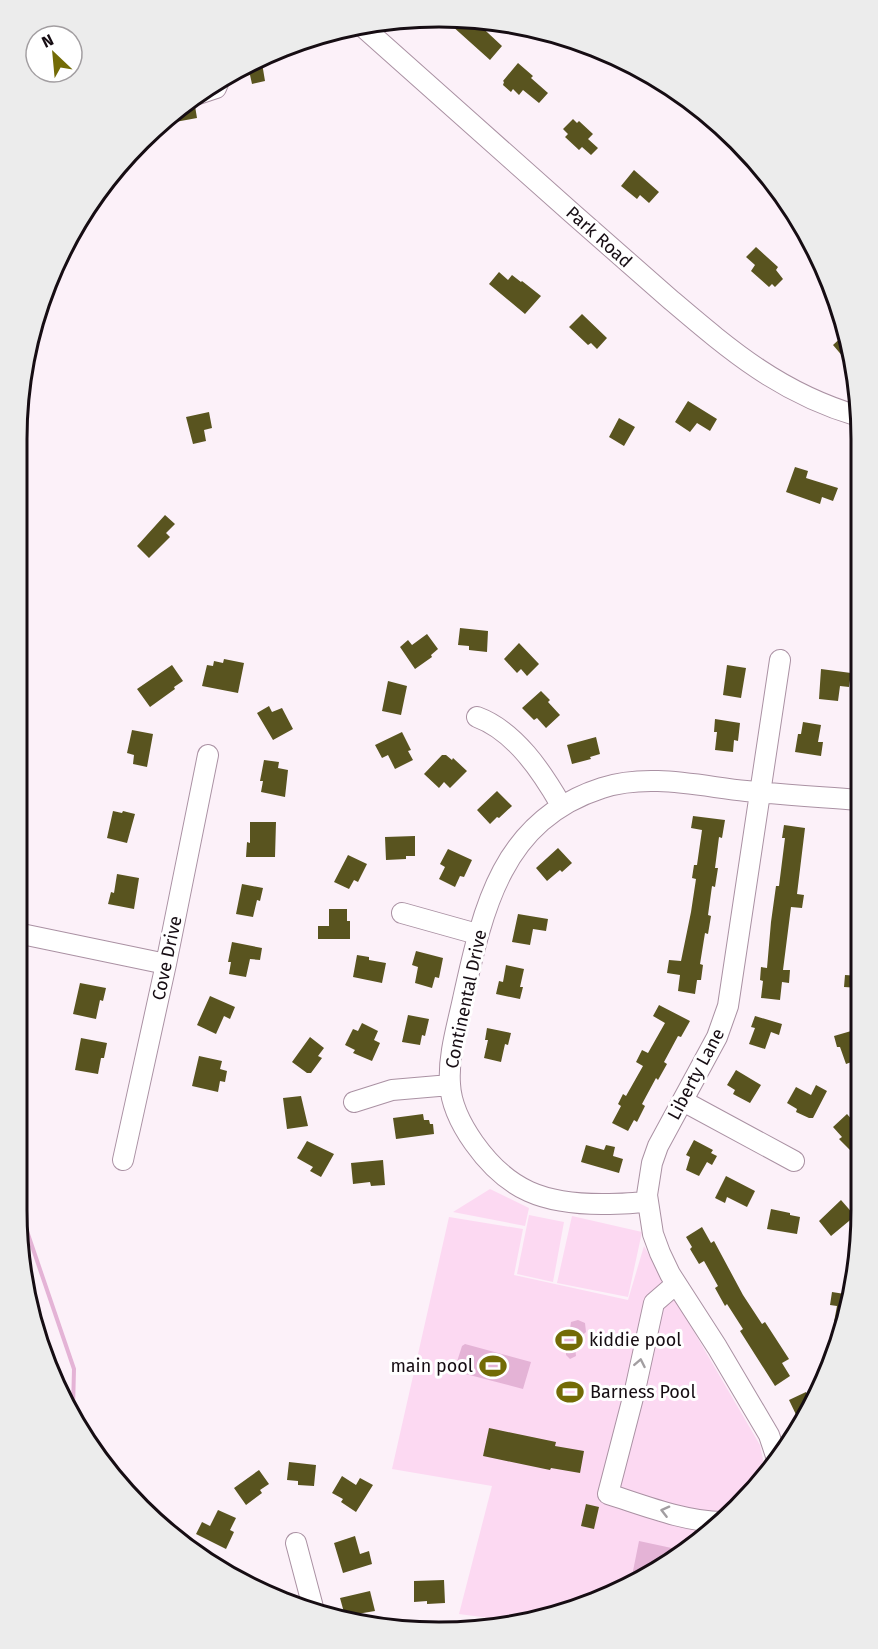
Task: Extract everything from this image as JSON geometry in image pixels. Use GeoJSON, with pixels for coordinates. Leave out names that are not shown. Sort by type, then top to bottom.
{"type":"FeatureCollection","features":[{"type":"Feature","properties":{"kind":"street","name":"Park Road"},"geometry":{"type":"LineString","coordinates":[[370,33],[736,355],[792,390],[850,413]]}},
{"type":"Feature","properties":{"kind":"street","name":"Liberty Lane"},"geometry":{"type":"LineString","coordinates":[[774,1449],[769,1435],[717,1347],[676,1284],[660,1253],[653,1234],[647,1201],[649,1180],[658,1146],[717,1036],[728,1006],[780,660]]}},
{"type":"Feature","properties":{"kind":"street"},"geometry":{"type":"LineString","coordinates":[[477,717],[497,727],[540,770],[561,805]]}},
{"type":"Feature","properties":{"kind":"street","name":"Cove Drive"},"geometry":{"type":"LineString","coordinates":[[123,1160],[166,964],[208,755]]}},
{"type":"Feature","properties":{"kind":"street","name":"Continental Drive"},"geometry":{"type":"LineString","coordinates":[[647,1201],[606,1204],[560,1202],[543,1198],[512,1184],[499,1173],[461,1123],[450,1085],[451,1056],[477,934],[499,876],[509,858],[536,826],[561,805],[604,787],[654,781],[851,799]]}},
{"type":"Feature","properties":{"kind":"street"},"geometry":{"type":"LineString","coordinates":[[402,913],[477,934]]}},
{"type":"Feature","properties":{"kind":"street"},"geometry":{"type":"LineString","coordinates":[[27,935],[166,964]]}},
{"type":"Feature","properties":{"kind":"street"},"geometry":{"type":"LineString","coordinates":[[354,1102],[392,1090],[450,1085]]}},
{"type":"Feature","properties":{"kind":"street"},"geometry":{"type":"LineString","coordinates":[[683,1101],[795,1161]]}},
{"type":"Feature","properties":{"kind":"street"},"geometry":{"type":"LineString","coordinates":[[676,1284],[654,1303],[635,1390],[608,1494],[709,1522]]}},
{"type":"Feature","properties":{"kind":"street"},"geometry":{"type":"LineString","coordinates":[[296,1543],[311,1601]]}},
{"type":"Feature","properties":{"kind":"shaded area"},"geometry":{"type":"Polygon","coordinates":[[[490,1189],[529,1208],[525,1226],[453,1212],[490,1189]]]}},
{"type":"Feature","properties":{"kind":"shaded area"},"geometry":{"type":"Polygon","coordinates":[[[529,1215],[564,1222],[553,1282],[517,1274],[529,1215]]]}},
{"type":"Feature","properties":{"kind":"shaded area"},"geometry":{"type":"Polygon","coordinates":[[[572,1216],[642,1232],[628,1297],[557,1283],[572,1216]]]}},
{"type":"Feature","properties":{"kind":"shaded area","name":"Barness Pool"},"geometry":{"type":"Polygon","coordinates":[[[449,1217],[523,1229],[514,1275],[628,1300],[644,1246],[760,1445],[764,1464],[711,1520],[668,1553],[645,1567],[597,1591],[571,1600],[546,1608],[491,1618],[459,1614],[492,1486],[392,1469],[449,1217]]]}},
{"type":"Feature","properties":{"kind":"shaded area","name":"kiddie pool"},"geometry":{"type":"Polygon","coordinates":[[[578,1320],[585,1323],[586,1332],[578,1339],[575,1347],[576,1356],[570,1359],[560,1341],[563,1334],[570,1329],[571,1322],[578,1320]]]}},
{"type":"Feature","properties":{"kind":"shaded area","name":"main pool"},"geometry":{"type":"Polygon","coordinates":[[[465,1344],[531,1362],[523,1389],[454,1371],[462,1346],[465,1344]]]}},
{"type":"Feature","properties":{"kind":"shaded area"},"geometry":{"type":"Polygon","coordinates":[[[639,1541],[674,1549],[645,1567],[632,1574],[639,1541]]]}},
{"type":"Feature","properties":{"kind":"building"},"geometry":{"type":"Polygon","coordinates":[[[454,28],[485,30],[502,46],[490,60],[454,28]]]}},
{"type":"Feature","properties":{"kind":"building"},"geometry":{"type":"Polygon","coordinates":[[[518,63],[548,93],[539,103],[523,90],[519,95],[513,89],[511,92],[503,85],[503,81],[518,63]]]}},
{"type":"Feature","properties":{"kind":"building"},"geometry":{"type":"Polygon","coordinates":[[[263,66],[265,81],[252,84],[250,75],[245,76],[263,66]]]}},
{"type":"Feature","properties":{"kind":"building"},"geometry":{"type":"Polygon","coordinates":[[[195,107],[197,118],[176,122],[195,107]]]}},
{"type":"Feature","properties":{"kind":"building"},"geometry":{"type":"Polygon","coordinates":[[[573,119],[577,123],[579,121],[593,134],[588,139],[598,148],[591,155],[582,147],[579,150],[565,137],[568,134],[563,129],[573,119]]]}},
{"type":"Feature","properties":{"kind":"building"},"geometry":{"type":"Polygon","coordinates":[[[634,170],[659,192],[649,203],[640,195],[637,199],[621,186],[634,170]]]}},
{"type":"Feature","properties":{"kind":"building"},"geometry":{"type":"Polygon","coordinates":[[[756,247],[778,267],[776,270],[783,279],[775,287],[772,284],[769,287],[751,271],[755,265],[746,257],[756,247]]]}},
{"type":"Feature","properties":{"kind":"building"},"geometry":{"type":"Polygon","coordinates":[[[499,272],[508,280],[512,275],[541,296],[525,314],[489,284],[499,272]]]}},
{"type":"Feature","properties":{"kind":"building"},"geometry":{"type":"Polygon","coordinates":[[[582,314],[607,338],[597,349],[591,343],[588,345],[569,327],[582,314]]]}},
{"type":"Feature","properties":{"kind":"building"},"geometry":{"type":"Polygon","coordinates":[[[839,340],[842,356],[833,345],[839,340]]]}},
{"type":"Feature","properties":{"kind":"building"},"geometry":{"type":"Polygon","coordinates":[[[688,401],[717,419],[710,431],[697,423],[690,432],[675,422],[688,401]]]}},
{"type":"Feature","properties":{"kind":"building"},"geometry":{"type":"Polygon","coordinates":[[[209,412],[212,428],[204,430],[206,441],[193,444],[186,417],[209,412]]]}},
{"type":"Feature","properties":{"kind":"building"},"geometry":{"type":"Polygon","coordinates":[[[619,418],[635,427],[624,446],[609,437],[619,418]]]}},
{"type":"Feature","properties":{"kind":"building"},"geometry":{"type":"Polygon","coordinates":[[[795,467],[808,471],[806,478],[838,488],[833,501],[822,497],[820,504],[786,492],[795,467]]]}},
{"type":"Feature","properties":{"kind":"building"},"geometry":{"type":"Polygon","coordinates":[[[165,515],[175,524],[166,533],[170,537],[149,558],[137,546],[165,515]]]}},
{"type":"Feature","properties":{"kind":"building"},"geometry":{"type":"Polygon","coordinates":[[[460,628],[488,631],[487,652],[469,650],[469,646],[458,645],[460,628]]]}},
{"type":"Feature","properties":{"kind":"building"},"geometry":{"type":"Polygon","coordinates":[[[427,634],[438,649],[431,655],[432,657],[415,669],[400,647],[408,640],[412,645],[427,634]]]}},
{"type":"Feature","properties":{"kind":"building"},"geometry":{"type":"Polygon","coordinates":[[[519,643],[539,664],[527,676],[521,669],[517,673],[504,659],[519,643]]]}},
{"type":"Feature","properties":{"kind":"building"},"geometry":{"type":"Polygon","coordinates":[[[224,659],[244,663],[238,693],[202,686],[207,665],[213,666],[214,661],[223,663],[224,659]]]}},
{"type":"Feature","properties":{"kind":"building"},"geometry":{"type":"Polygon","coordinates":[[[172,665],[183,681],[150,707],[137,689],[172,665]]]}},
{"type":"Feature","properties":{"kind":"building"},"geometry":{"type":"Polygon","coordinates":[[[727,665],[746,668],[741,698],[723,695],[727,665]]]}},
{"type":"Feature","properties":{"kind":"building"},"geometry":{"type":"Polygon","coordinates":[[[821,669],[851,673],[849,687],[840,686],[838,701],[819,699],[821,669]]]}},
{"type":"Feature","properties":{"kind":"building"},"geometry":{"type":"Polygon","coordinates":[[[388,681],[407,686],[401,715],[382,711],[388,681]]]}},
{"type":"Feature","properties":{"kind":"building"},"geometry":{"type":"Polygon","coordinates":[[[541,691],[560,715],[546,728],[537,718],[534,720],[522,708],[541,691]]]}},
{"type":"Feature","properties":{"kind":"building"},"geometry":{"type":"Polygon","coordinates":[[[269,706],[272,712],[282,708],[293,729],[273,740],[257,713],[269,706]]]}},
{"type":"Feature","properties":{"kind":"building"},"geometry":{"type":"Polygon","coordinates":[[[715,719],[740,723],[738,741],[734,740],[733,752],[715,750],[717,732],[714,732],[715,719]]]}},
{"type":"Feature","properties":{"kind":"building"},"geometry":{"type":"Polygon","coordinates":[[[803,722],[821,725],[818,742],[823,742],[821,756],[795,752],[803,722]]]}},
{"type":"Feature","properties":{"kind":"building"},"geometry":{"type":"Polygon","coordinates":[[[132,730],[153,734],[147,767],[133,764],[134,755],[127,753],[132,730]]]}},
{"type":"Feature","properties":{"kind":"building"},"geometry":{"type":"Polygon","coordinates":[[[402,732],[413,760],[395,769],[388,755],[382,758],[375,745],[402,732]]]}},
{"type":"Feature","properties":{"kind":"building"},"geometry":{"type":"Polygon","coordinates":[[[596,737],[600,754],[572,764],[567,745],[596,737]]]}},
{"type":"Feature","properties":{"kind":"building"},"geometry":{"type":"Polygon","coordinates":[[[442,755],[452,760],[453,758],[467,771],[450,788],[444,782],[439,788],[424,774],[442,755]]]}},
{"type":"Feature","properties":{"kind":"building"},"geometry":{"type":"Polygon","coordinates":[[[264,760],[279,762],[278,768],[288,770],[285,797],[261,792],[263,781],[260,781],[264,760]]]}},
{"type":"Feature","properties":{"kind":"building"},"geometry":{"type":"Polygon","coordinates":[[[497,791],[512,806],[490,824],[477,810],[497,791]]]}},
{"type":"Feature","properties":{"kind":"building"},"geometry":{"type":"Polygon","coordinates":[[[113,811],[135,814],[127,843],[107,838],[113,811]]]}},
{"type":"Feature","properties":{"kind":"building"},"geometry":{"type":"Polygon","coordinates":[[[693,816],[725,820],[722,838],[719,837],[715,868],[718,868],[715,887],[712,886],[708,915],[711,916],[708,934],[705,933],[700,964],[703,965],[701,980],[697,980],[695,994],[678,991],[680,975],[667,973],[669,960],[681,961],[691,912],[696,879],[692,878],[694,865],[697,865],[702,830],[691,828],[693,816]]]}},
{"type":"Feature","properties":{"kind":"building"},"geometry":{"type":"Polygon","coordinates":[[[250,822],[276,822],[275,857],[246,857],[247,842],[250,843],[250,822]]]}},
{"type":"Feature","properties":{"kind":"building"},"geometry":{"type":"Polygon","coordinates":[[[784,825],[805,828],[797,894],[804,895],[802,908],[791,907],[783,970],[790,970],[789,983],[782,982],[780,1000],[761,998],[763,981],[760,980],[761,967],[767,968],[771,922],[776,886],[779,886],[785,838],[782,838],[784,825]]]}},
{"type":"Feature","properties":{"kind":"building"},"geometry":{"type":"Polygon","coordinates":[[[415,836],[415,856],[386,860],[385,837],[415,836]]]}},
{"type":"Feature","properties":{"kind":"building"},"geometry":{"type":"Polygon","coordinates":[[[558,848],[572,863],[547,881],[536,868],[558,848]]]}},
{"type":"Feature","properties":{"kind":"building"},"geometry":{"type":"Polygon","coordinates":[[[448,849],[472,860],[464,877],[460,876],[455,887],[439,879],[445,867],[440,864],[448,849]]]}},
{"type":"Feature","properties":{"kind":"building"},"geometry":{"type":"Polygon","coordinates":[[[348,855],[367,864],[358,882],[354,880],[349,889],[334,882],[348,855]]]}},
{"type":"Feature","properties":{"kind":"building"},"geometry":{"type":"Polygon","coordinates":[[[117,874],[139,878],[134,909],[108,904],[111,892],[114,893],[117,874]]]}},
{"type":"Feature","properties":{"kind":"building"},"geometry":{"type":"Polygon","coordinates":[[[242,884],[263,888],[253,917],[236,914],[242,884]]]}},
{"type":"Feature","properties":{"kind":"building"},"geometry":{"type":"Polygon","coordinates":[[[329,909],[347,909],[350,939],[318,939],[318,926],[329,926],[329,909]]]}},
{"type":"Feature","properties":{"kind":"building"},"geometry":{"type":"Polygon","coordinates":[[[518,914],[548,919],[546,931],[533,929],[530,945],[512,942],[518,914]]]}},
{"type":"Feature","properties":{"kind":"building"},"geometry":{"type":"Polygon","coordinates":[[[232,942],[262,948],[260,960],[250,959],[246,977],[229,974],[231,962],[228,962],[232,942]]]}},
{"type":"Feature","properties":{"kind":"building"},"geometry":{"type":"Polygon","coordinates":[[[416,951],[443,958],[439,978],[435,977],[432,988],[415,983],[418,967],[412,965],[416,951]]]}},
{"type":"Feature","properties":{"kind":"building"},"geometry":{"type":"Polygon","coordinates":[[[357,955],[386,963],[382,983],[353,977],[357,955]]]}},
{"type":"Feature","properties":{"kind":"building"},"geometry":{"type":"Polygon","coordinates":[[[506,965],[524,969],[520,999],[496,994],[499,981],[503,982],[506,965]]]}},
{"type":"Feature","properties":{"kind":"building"},"geometry":{"type":"Polygon","coordinates":[[[845,975],[851,975],[851,987],[844,987],[845,975]]]}},
{"type":"Feature","properties":{"kind":"building"},"geometry":{"type":"Polygon","coordinates":[[[80,983],[106,988],[103,1001],[100,1000],[96,1019],[73,1014],[80,983]]]}},
{"type":"Feature","properties":{"kind":"building"},"geometry":{"type":"Polygon","coordinates":[[[210,996],[235,1007],[230,1019],[224,1016],[216,1034],[197,1025],[210,996]]]}},
{"type":"Feature","properties":{"kind":"building"},"geometry":{"type":"Polygon","coordinates":[[[659,1005],[690,1021],[681,1037],[678,1036],[664,1062],[667,1064],[658,1080],[656,1078],[642,1104],[645,1106],[637,1122],[634,1120],[628,1131],[612,1123],[621,1106],[618,1104],[623,1094],[626,1096],[643,1066],[636,1062],[642,1050],[648,1053],[665,1023],[653,1016],[659,1005]]]}},
{"type":"Feature","properties":{"kind":"building"},"geometry":{"type":"Polygon","coordinates":[[[408,1015],[429,1019],[420,1045],[402,1042],[408,1015]]]}},
{"type":"Feature","properties":{"kind":"building"},"geometry":{"type":"Polygon","coordinates":[[[755,1016],[782,1024],[779,1035],[771,1032],[765,1049],[749,1044],[755,1028],[751,1027],[755,1016]]]}},
{"type":"Feature","properties":{"kind":"building"},"geometry":{"type":"Polygon","coordinates":[[[362,1023],[378,1031],[374,1040],[380,1043],[372,1061],[353,1053],[355,1050],[345,1045],[353,1029],[358,1031],[362,1023]]]}},
{"type":"Feature","properties":{"kind":"building"},"geometry":{"type":"Polygon","coordinates":[[[487,1028],[511,1033],[508,1045],[505,1044],[501,1062],[484,1058],[488,1040],[485,1040],[487,1028]]]}},
{"type":"Feature","properties":{"kind":"building"},"geometry":{"type":"Polygon","coordinates":[[[851,1031],[851,1062],[846,1064],[834,1036],[851,1031]]]}},
{"type":"Feature","properties":{"kind":"building"},"geometry":{"type":"Polygon","coordinates":[[[310,1037],[324,1048],[318,1056],[322,1058],[311,1073],[307,1073],[292,1062],[310,1037]]]}},
{"type":"Feature","properties":{"kind":"building"},"geometry":{"type":"Polygon","coordinates":[[[81,1038],[107,1043],[98,1074],[75,1070],[81,1038]]]}},
{"type":"Feature","properties":{"kind":"building"},"geometry":{"type":"Polygon","coordinates":[[[199,1056],[222,1061],[220,1069],[227,1071],[225,1082],[220,1081],[218,1092],[192,1086],[199,1056]]]}},
{"type":"Feature","properties":{"kind":"building"},"geometry":{"type":"Polygon","coordinates":[[[736,1070],[761,1085],[750,1103],[733,1094],[735,1090],[727,1085],[736,1070]]]}},
{"type":"Feature","properties":{"kind":"building"},"geometry":{"type":"Polygon","coordinates":[[[816,1085],[827,1091],[813,1118],[796,1112],[797,1109],[787,1103],[796,1087],[811,1095],[816,1085]]]}},
{"type":"Feature","properties":{"kind":"building"},"geometry":{"type":"Polygon","coordinates":[[[301,1096],[308,1126],[287,1129],[283,1098],[301,1096]]]}},
{"type":"Feature","properties":{"kind":"building"},"geometry":{"type":"Polygon","coordinates":[[[423,1114],[424,1120],[429,1120],[430,1124],[433,1124],[434,1134],[396,1139],[393,1118],[423,1114]]]}},
{"type":"Feature","properties":{"kind":"building"},"geometry":{"type":"Polygon","coordinates":[[[847,1114],[851,1119],[851,1151],[839,1139],[842,1137],[833,1127],[847,1114]]]}},
{"type":"Feature","properties":{"kind":"building"},"geometry":{"type":"Polygon","coordinates":[[[694,1140],[713,1150],[711,1153],[717,1156],[712,1165],[707,1162],[699,1176],[686,1170],[690,1157],[686,1155],[694,1140]]]}},
{"type":"Feature","properties":{"kind":"building"},"geometry":{"type":"Polygon","coordinates":[[[307,1141],[334,1154],[321,1177],[310,1171],[313,1167],[297,1158],[307,1141]]]}},
{"type":"Feature","properties":{"kind":"building"},"geometry":{"type":"Polygon","coordinates":[[[586,1145],[604,1150],[606,1145],[615,1147],[613,1156],[623,1159],[619,1173],[581,1162],[586,1145]]]}},
{"type":"Feature","properties":{"kind":"building"},"geometry":{"type":"Polygon","coordinates":[[[383,1160],[385,1185],[371,1186],[370,1182],[353,1184],[351,1163],[383,1160]]]}},
{"type":"Feature","properties":{"kind":"building"},"geometry":{"type":"Polygon","coordinates":[[[726,1176],[755,1191],[747,1207],[727,1197],[725,1203],[715,1198],[726,1176]]]}},
{"type":"Feature","properties":{"kind":"building"},"geometry":{"type":"Polygon","coordinates":[[[841,1200],[851,1211],[851,1220],[831,1236],[819,1221],[841,1200]]]}},
{"type":"Feature","properties":{"kind":"building"},"geometry":{"type":"Polygon","coordinates":[[[771,1209],[800,1217],[797,1234],[767,1229],[771,1209]]]}},
{"type":"Feature","properties":{"kind":"building"},"geometry":{"type":"Polygon","coordinates":[[[702,1227],[711,1243],[714,1241],[743,1295],[762,1324],[765,1322],[789,1359],[782,1363],[790,1376],[775,1386],[740,1331],[743,1329],[727,1304],[725,1306],[715,1288],[718,1286],[704,1261],[699,1264],[690,1249],[692,1247],[686,1237],[702,1227]]]}},
{"type":"Feature","properties":{"kind":"building"},"geometry":{"type":"Polygon","coordinates":[[[832,1292],[842,1294],[835,1322],[837,1306],[830,1305],[832,1292]]]}},
{"type":"Feature","properties":{"kind":"building"},"geometry":{"type":"Polygon","coordinates":[[[806,1392],[807,1395],[796,1415],[789,1400],[806,1392]]]}},
{"type":"Feature","properties":{"kind":"building"},"geometry":{"type":"Polygon","coordinates":[[[489,1428],[556,1442],[555,1446],[584,1451],[580,1473],[551,1468],[550,1470],[483,1456],[489,1428]]]}},
{"type":"Feature","properties":{"kind":"building"},"geometry":{"type":"Polygon","coordinates":[[[289,1462],[316,1465],[314,1486],[298,1485],[298,1481],[287,1480],[289,1462]]]}},
{"type":"Feature","properties":{"kind":"building"},"geometry":{"type":"Polygon","coordinates":[[[259,1470],[269,1484],[260,1490],[262,1493],[246,1505],[234,1488],[259,1470]]]}},
{"type":"Feature","properties":{"kind":"building"},"geometry":{"type":"Polygon","coordinates":[[[342,1476],[356,1485],[360,1478],[373,1485],[356,1512],[341,1502],[343,1499],[332,1493],[342,1476]]]}},
{"type":"Feature","properties":{"kind":"building"},"geometry":{"type":"Polygon","coordinates":[[[586,1504],[599,1507],[594,1529],[581,1526],[586,1504]]]}},
{"type":"Feature","properties":{"kind":"building"},"geometry":{"type":"Polygon","coordinates":[[[218,1510],[236,1518],[230,1530],[234,1532],[226,1549],[196,1534],[202,1522],[210,1526],[218,1510]]]}},
{"type":"Feature","properties":{"kind":"building"},"geometry":{"type":"Polygon","coordinates":[[[355,1536],[360,1554],[369,1551],[372,1564],[343,1573],[334,1543],[355,1536]]]}},
{"type":"Feature","properties":{"kind":"building"},"geometry":{"type":"Polygon","coordinates":[[[444,1580],[445,1603],[414,1602],[414,1581],[444,1580]]]}},
{"type":"Feature","properties":{"kind":"building"},"geometry":{"type":"Polygon","coordinates":[[[370,1591],[375,1611],[358,1614],[343,1611],[340,1598],[370,1591]]]}},
{"type":"Feature","properties":{"kind":"waterway"},"geometry":{"type":"LineString","coordinates":[[28,1234],[74,1369],[73,1400]]}},
{"type":"Feature","properties":{"kind":"place","name":"kiddie pool"},"geometry":{"type":"Point","coordinates":[569,1340]}},
{"type":"Feature","properties":{"kind":"place","name":"main pool"},"geometry":{"type":"Point","coordinates":[493,1366]}},
{"type":"Feature","properties":{"kind":"place","name":"Barness Pool"},"geometry":{"type":"Point","coordinates":[570,1392]}}]}
